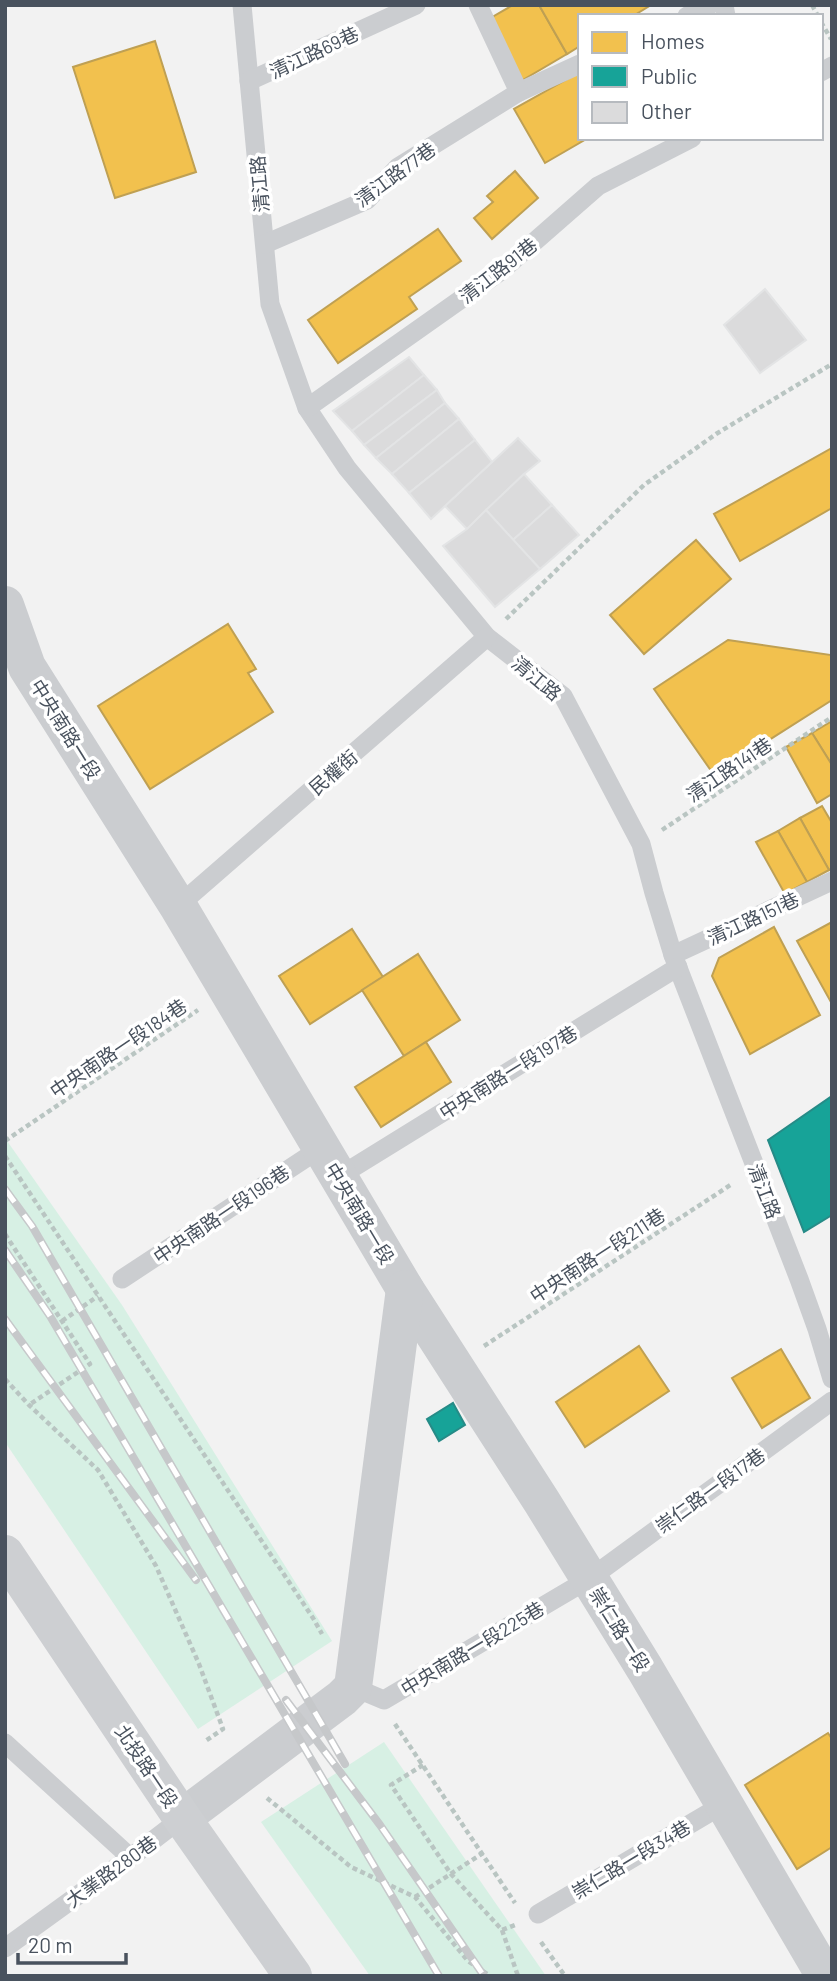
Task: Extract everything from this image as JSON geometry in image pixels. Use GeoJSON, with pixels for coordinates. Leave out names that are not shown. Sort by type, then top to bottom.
{"type":"FeatureCollection","features":[{"type":"Feature","properties":{"kind":"street","name":"中央南路一段"},"geometry":{"type":"LineString","coordinates":[[5,606],[27,667],[178,906],[405,1289]]}},
{"type":"Feature","properties":{"kind":"street","name":"崇仁路一段"},"geometry":{"type":"LineString","coordinates":[[405,1289],[645,1669],[825,1976]]}},
{"type":"Feature","properties":{"kind":"street"},"geometry":{"type":"LineString","coordinates":[[182,1818],[353,1687],[405,1289]]}},
{"type":"Feature","properties":{"kind":"street","name":"北投路一段"},"geometry":{"type":"LineString","coordinates":[[5,1554],[182,1818],[293,1976]]}},
{"type":"Feature","properties":{"kind":"lane","name":"清江路"},"geometry":{"type":"LineString","coordinates":[[242,5],[270,304],[307,408],[346,468],[487,638],[563,696],[641,844],[676,961],[756,1168],[824,1324],[832,1379]]}},
{"type":"Feature","properties":{"kind":"lane","name":"清江路69巷"},"geometry":{"type":"LineString","coordinates":[[249,82],[416,5]]}},
{"type":"Feature","properties":{"kind":"lane"},"geometry":{"type":"LineString","coordinates":[[478,5],[519,92]]}},
{"type":"Feature","properties":{"kind":"lane"},"geometry":{"type":"LineString","coordinates":[[691,14],[710,5]]}},
{"type":"Feature","properties":{"kind":"lane","name":"清江路77巷"},"geometry":{"type":"LineString","coordinates":[[265,244],[367,200],[398,167],[519,92],[578,65]]}},
{"type":"Feature","properties":{"kind":"lane","name":"清江路91巷"},"geometry":{"type":"LineString","coordinates":[[307,408],[501,271],[598,186],[688,140]]}},
{"type":"Feature","properties":{"kind":"lane","name":"民權街"},"geometry":{"type":"LineString","coordinates":[[178,906],[487,638]]}},
{"type":"Feature","properties":{"kind":"lane","name":"清江路151巷"},"geometry":{"type":"LineString","coordinates":[[676,961],[832,881]]}},
{"type":"Feature","properties":{"kind":"lane","name":"中央南路一段197巷"},"geometry":{"type":"LineString","coordinates":[[330,1162],[676,961]]}},
{"type":"Feature","properties":{"kind":"lane","name":"中央南路一段196巷"},"geometry":{"type":"LineString","coordinates":[[122,1279],[330,1162]]}},
{"type":"Feature","properties":{"kind":"lane","name":"崇仁路一段17巷"},"geometry":{"type":"LineString","coordinates":[[589,1579],[832,1401]]}},
{"type":"Feature","properties":{"kind":"lane","name":"中央南路一段225巷"},"geometry":{"type":"LineString","coordinates":[[353,1687],[384,1700],[589,1579]]}},
{"type":"Feature","properties":{"kind":"lane"},"geometry":{"type":"LineString","coordinates":[[5,1743],[130,1857]]}},
{"type":"Feature","properties":{"kind":"lane","name":"崇仁路一段34巷"},"geometry":{"type":"LineString","coordinates":[[528,1920],[724,1804]]}},
{"type":"Feature","properties":{"kind":"lane","name":"大業路280巷"},"geometry":{"type":"LineString","coordinates":[[5,1948],[182,1818]]}},
{"type":"Feature","properties":{"kind":"path"},"geometry":{"type":"LineString","coordinates":[[487,638],[644,485],[716,434],[832,364]]}},
{"type":"Feature","properties":{"kind":"path","name":"清江路141巷"},"geometry":{"type":"LineString","coordinates":[[641,844],[832,717]]}},
{"type":"Feature","properties":{"kind":"path","name":"中央南路一段184巷"},"geometry":{"type":"LineString","coordinates":[[5,1141],[228,990]]}},
{"type":"Feature","properties":{"kind":"path"},"geometry":{"type":"LineString","coordinates":[[5,1156],[313,1618],[322,1634],[323,1646]]}},
{"type":"Feature","properties":{"kind":"path","name":"中央南路一段211巷"},"geometry":{"type":"LineString","coordinates":[[454,1366],[756,1168]]}},
{"type":"Feature","properties":{"kind":"path"},"geometry":{"type":"LineString","coordinates":[[5,1234],[90,1364],[29,1405]]}},
{"type":"Feature","properties":{"kind":"path"},"geometry":{"type":"LineString","coordinates":[[62,1321],[97,1296]]}},
{"type":"Feature","properties":{"kind":"path"},"geometry":{"type":"LineString","coordinates":[[5,1379],[98,1470],[156,1566],[199,1664],[223,1729],[204,1742]]}},
{"type":"Feature","properties":{"kind":"path"},"geometry":{"type":"LineString","coordinates":[[393,1722],[565,1976]]}},
{"type":"Feature","properties":{"kind":"path"},"geometry":{"type":"LineString","coordinates":[[423,1765],[391,1785],[451,1874],[502,1930],[518,1976]]}},
{"type":"Feature","properties":{"kind":"path"},"geometry":{"type":"LineString","coordinates":[[263,1795],[351,1867],[415,1897],[468,1961],[491,1976]]}},
{"type":"Feature","properties":{"kind":"path"},"geometry":{"type":"LineString","coordinates":[[415,1897],[484,1853]]}},
{"type":"Feature","properties":{"kind":"path"},"geometry":{"type":"LineString","coordinates":[[502,1930],[528,1920]]}},
{"type":"Feature","properties":{"kind":"green space"},"geometry":{"type":"Polygon","coordinates":[[[5,1138],[122,1305],[332,1641],[198,1729],[5,1442],[5,1138]]]}},
{"type":"Feature","properties":{"kind":"green space"},"geometry":{"type":"Polygon","coordinates":[[[384,1742],[546,1976],[370,1976],[261,1822],[384,1742]]]}},
{"type":"Feature","properties":{"kind":"building: Homes"},"geometry":{"type":"Polygon","coordinates":[[[513,5],[539,5],[567,54],[521,81],[487,20],[513,5]]]}},
{"type":"Feature","properties":{"kind":"building: Homes"},"geometry":{"type":"Polygon","coordinates":[[[539,5],[651,5],[636,14],[578,14],[578,47],[567,54],[539,5]]]}},
{"type":"Feature","properties":{"kind":"building: Homes"},"geometry":{"type":"Polygon","coordinates":[[[155,41],[196,172],[115,198],[73,67],[155,41]]]}},
{"type":"Feature","properties":{"kind":"building: Homes"},"geometry":{"type":"Polygon","coordinates":[[[578,73],[578,140],[585,140],[545,163],[514,109],[578,73]]]}},
{"type":"Feature","properties":{"kind":"building: Homes"},"geometry":{"type":"Polygon","coordinates":[[[515,171],[538,198],[492,239],[474,218],[493,202],[487,196],[515,171]]]}},
{"type":"Feature","properties":{"kind":"building: Homes"},"geometry":{"type":"Polygon","coordinates":[[[438,229],[461,261],[409,297],[417,309],[338,363],[308,320],[438,229]]]}},
{"type":"Feature","properties":{"kind":"building: Homes"},"geometry":{"type":"Polygon","coordinates":[[[832,448],[832,508],[740,561],[714,514],[832,448]]]}},
{"type":"Feature","properties":{"kind":"building: Homes"},"geometry":{"type":"Polygon","coordinates":[[[696,540],[731,579],[644,654],[610,615],[696,540]]]}},
{"type":"Feature","properties":{"kind":"building: Homes"},"geometry":{"type":"Polygon","coordinates":[[[228,624],[256,669],[248,673],[273,712],[150,789],[98,706],[228,624]]]}},
{"type":"Feature","properties":{"kind":"building: Homes"},"geometry":{"type":"Polygon","coordinates":[[[728,640],[831,655],[832,700],[714,775],[654,689],[728,640]]]}},
{"type":"Feature","properties":{"kind":"building: Homes"},"geometry":{"type":"Polygon","coordinates":[[[832,721],[832,765],[812,733],[832,721]]]}},
{"type":"Feature","properties":{"kind":"building: Homes"},"geometry":{"type":"Polygon","coordinates":[[[812,733],[832,765],[832,794],[817,803],[786,747],[812,733]]]}},
{"type":"Feature","properties":{"kind":"building: Homes"},"geometry":{"type":"Polygon","coordinates":[[[822,806],[832,823],[832,868],[829,870],[800,818],[822,806]]]}},
{"type":"Feature","properties":{"kind":"building: Homes"},"geometry":{"type":"Polygon","coordinates":[[[800,818],[829,870],[807,882],[778,831],[800,818]]]}},
{"type":"Feature","properties":{"kind":"building: Homes"},"geometry":{"type":"Polygon","coordinates":[[[778,831],[807,882],[785,894],[756,842],[778,831]]]}},
{"type":"Feature","properties":{"kind":"building: Homes"},"geometry":{"type":"Polygon","coordinates":[[[832,922],[832,1004],[797,941],[832,922]]]}},
{"type":"Feature","properties":{"kind":"building: Homes"},"geometry":{"type":"Polygon","coordinates":[[[774,927],[820,1015],[750,1054],[712,976],[719,958],[774,927]]]}},
{"type":"Feature","properties":{"kind":"building: Homes"},"geometry":{"type":"Polygon","coordinates":[[[352,929],[383,977],[310,1024],[279,976],[352,929]]]}},
{"type":"Feature","properties":{"kind":"building: Homes"},"geometry":{"type":"Polygon","coordinates":[[[418,954],[460,1020],[404,1056],[362,990],[418,954]]]}},
{"type":"Feature","properties":{"kind":"building: Homes"},"geometry":{"type":"Polygon","coordinates":[[[426,1042],[451,1082],[381,1127],[355,1087],[426,1042]]]}},
{"type":"Feature","properties":{"kind":"building: Homes"},"geometry":{"type":"Polygon","coordinates":[[[639,1346],[669,1391],[585,1447],[556,1402],[639,1346]]]}},
{"type":"Feature","properties":{"kind":"building: Homes"},"geometry":{"type":"Polygon","coordinates":[[[781,1349],[810,1398],[762,1428],[732,1378],[781,1349]]]}},
{"type":"Feature","properties":{"kind":"building: Homes"},"geometry":{"type":"Polygon","coordinates":[[[828,1733],[832,1739],[832,1847],[797,1869],[745,1785],[828,1733]]]}},
{"type":"Feature","properties":{"kind":"building: Public"},"geometry":{"type":"Polygon","coordinates":[[[832,1096],[832,1215],[804,1232],[768,1140],[832,1096]]]}},
{"type":"Feature","properties":{"kind":"building: Public"},"geometry":{"type":"Polygon","coordinates":[[[453,1403],[465,1425],[439,1441],[427,1419],[453,1403]]]}},
{"type":"Feature","properties":{"kind":"building: Other"},"geometry":{"type":"Polygon","coordinates":[[[765,289],[806,340],[760,373],[724,325],[765,289]]]}},
{"type":"Feature","properties":{"kind":"building: Other"},"geometry":{"type":"Polygon","coordinates":[[[409,357],[424,375],[352,431],[333,411],[409,357]]]}},
{"type":"Feature","properties":{"kind":"building: Other"},"geometry":{"type":"Polygon","coordinates":[[[424,375],[437,390],[364,445],[352,431],[424,375]]]}},
{"type":"Feature","properties":{"kind":"building: Other"},"geometry":{"type":"Polygon","coordinates":[[[437,390],[445,403],[376,458],[364,445],[437,390]]]}},
{"type":"Feature","properties":{"kind":"building: Other"},"geometry":{"type":"Polygon","coordinates":[[[445,403],[459,419],[392,474],[376,458],[445,403]]]}},
{"type":"Feature","properties":{"kind":"building: Other"},"geometry":{"type":"Polygon","coordinates":[[[459,419],[475,440],[409,493],[392,474],[459,419]]]}},
{"type":"Feature","properties":{"kind":"building: Other"},"geometry":{"type":"Polygon","coordinates":[[[518,438],[540,461],[467,529],[445,506],[518,438]]]}},
{"type":"Feature","properties":{"kind":"building: Other"},"geometry":{"type":"Polygon","coordinates":[[[475,440],[492,462],[431,519],[409,493],[475,440]]]}},
{"type":"Feature","properties":{"kind":"building: Other"},"geometry":{"type":"Polygon","coordinates":[[[524,474],[552,505],[513,540],[486,510],[524,474]]]}},
{"type":"Feature","properties":{"kind":"building: Other"},"geometry":{"type":"Polygon","coordinates":[[[552,505],[579,535],[540,569],[513,540],[552,505]]]}},
{"type":"Feature","properties":{"kind":"building: Other"},"geometry":{"type":"Polygon","coordinates":[[[486,510],[540,569],[495,607],[443,546],[467,529],[486,510]]]}},
{"type":"Feature","properties":{"kind":"railway"},"geometry":{"type":"LineString","coordinates":[[5,1189],[32,1226],[345,1764]]}},
{"type":"Feature","properties":{"kind":"railway"},"geometry":{"type":"LineString","coordinates":[[5,1250],[50,1316],[439,1976]]}},
{"type":"Feature","properties":{"kind":"railway"},"geometry":{"type":"LineString","coordinates":[[5,1319],[196,1580]]}},
{"type":"Feature","properties":{"kind":"railway"},"geometry":{"type":"LineString","coordinates":[[286,1700],[380,1825],[484,1976]]}}]}
